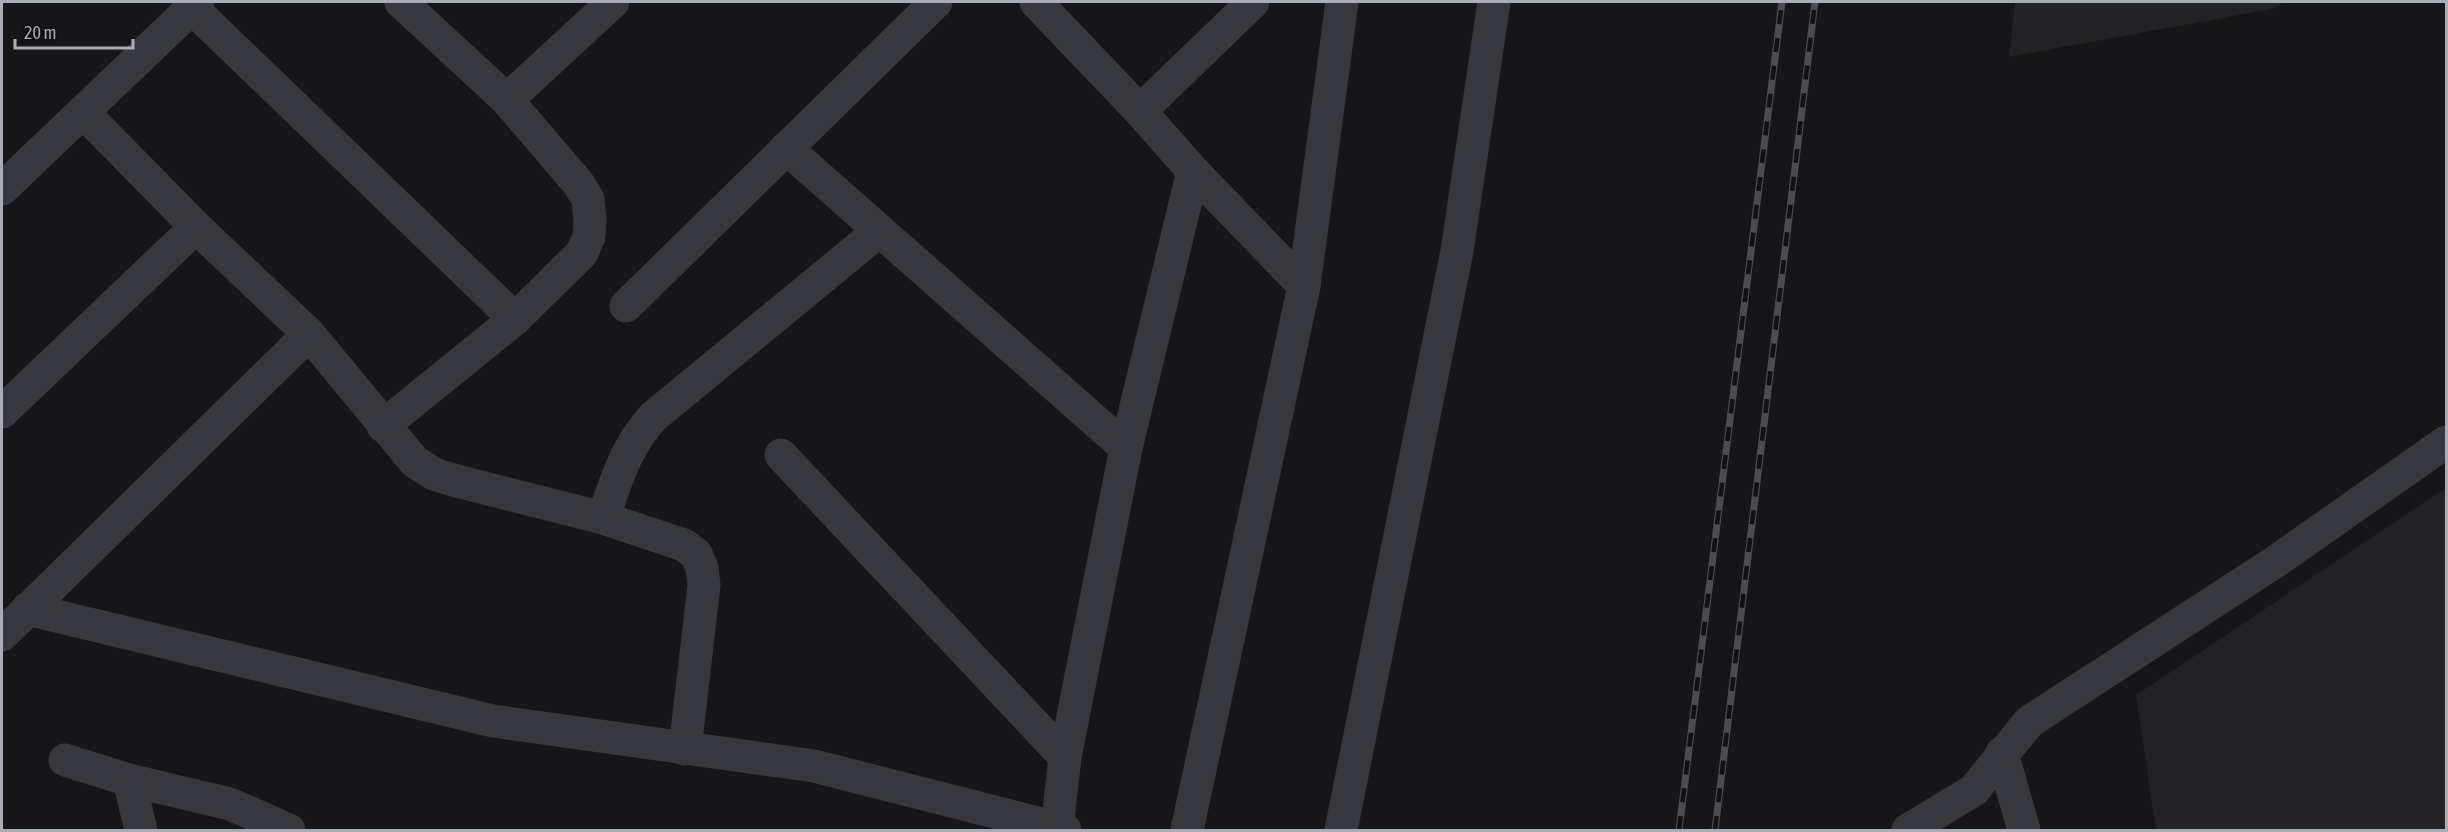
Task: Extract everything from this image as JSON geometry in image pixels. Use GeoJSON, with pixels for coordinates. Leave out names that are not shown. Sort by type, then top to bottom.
{"type":"FeatureCollection","features":[{"type":"Feature","properties":{"kind":"street"},"geometry":{"type":"LineString","coordinates":[[383,426],[515,320],[582,253],[589,236],[590,221],[588,199],[578,183],[507,100],[402,2]]}},
{"type":"Feature","properties":{"kind":"street"},"geometry":{"type":"LineString","coordinates":[[507,100],[613,2]]}},
{"type":"Feature","properties":{"kind":"street"},"geometry":{"type":"LineString","coordinates":[[626,306],[936,2]]}},
{"type":"Feature","properties":{"kind":"street"},"geometry":{"type":"LineString","coordinates":[[1036,2],[1140,111],[1193,171],[1304,286]]}},
{"type":"Feature","properties":{"kind":"street"},"geometry":{"type":"LineString","coordinates":[[1140,111],[1253,2]]}},
{"type":"Feature","properties":{"kind":"street"},"geometry":{"type":"LineString","coordinates":[[1187,831],[1304,286],[1342,2]]}},
{"type":"Feature","properties":{"kind":"street"},"geometry":{"type":"LineString","coordinates":[[1341,831],[1457,250],[1494,2]]}},
{"type":"Feature","properties":{"kind":"street"},"geometry":{"type":"LineString","coordinates":[[2,189],[195,5],[515,320]]}},
{"type":"Feature","properties":{"kind":"street"},"geometry":{"type":"LineString","coordinates":[[83,112],[196,226],[309,334],[415,462],[434,474],[603,518],[684,545],[696,554],[702,568],[704,585],[685,749]]}},
{"type":"Feature","properties":{"kind":"street"},"geometry":{"type":"LineString","coordinates":[[786,148],[1126,448]]}},
{"type":"Feature","properties":{"kind":"street"},"geometry":{"type":"LineString","coordinates":[[27,609],[493,721],[814,765],[1061,829],[1065,757],[1126,448],[1193,171]]}},
{"type":"Feature","properties":{"kind":"street"},"geometry":{"type":"LineString","coordinates":[[2,412],[196,226]]}},
{"type":"Feature","properties":{"kind":"street"},"geometry":{"type":"LineString","coordinates":[[603,518],[626,454],[637,435],[653,417],[879,231]]}},
{"type":"Feature","properties":{"kind":"street"},"geometry":{"type":"LineString","coordinates":[[2,635],[309,334]]}},
{"type":"Feature","properties":{"kind":"street"},"geometry":{"type":"LineString","coordinates":[[1908,831],[1974,790],[2029,722],[2275,562],[2446,442]]}},
{"type":"Feature","properties":{"kind":"street"},"geometry":{"type":"LineString","coordinates":[[781,454],[1065,757]]}},
{"type":"Feature","properties":{"kind":"street"},"geometry":{"type":"LineString","coordinates":[[2002,753],[2024,831]]}},
{"type":"Feature","properties":{"kind":"street"},"geometry":{"type":"LineString","coordinates":[[65,760],[129,780],[230,804],[289,831]]}},
{"type":"Feature","properties":{"kind":"street"},"geometry":{"type":"LineString","coordinates":[[129,780],[141,831]]}},
{"type":"Feature","properties":{"kind":"shaded area"},"geometry":{"type":"Polygon","coordinates":[[[2015,2],[2285,2],[2272,9],[2009,57],[2015,2]]]}},
{"type":"Feature","properties":{"kind":"shaded area"},"geometry":{"type":"Polygon","coordinates":[[[2446,488],[2446,830],[2156,830],[2136,695],[2446,488]]]}},
{"type":"Feature","properties":{"kind":"railway"},"geometry":{"type":"LineString","coordinates":[[1679,830],[1782,2]]}},
{"type":"Feature","properties":{"kind":"railway"},"geometry":{"type":"LineString","coordinates":[[1715,830],[1815,2]]}}]}
